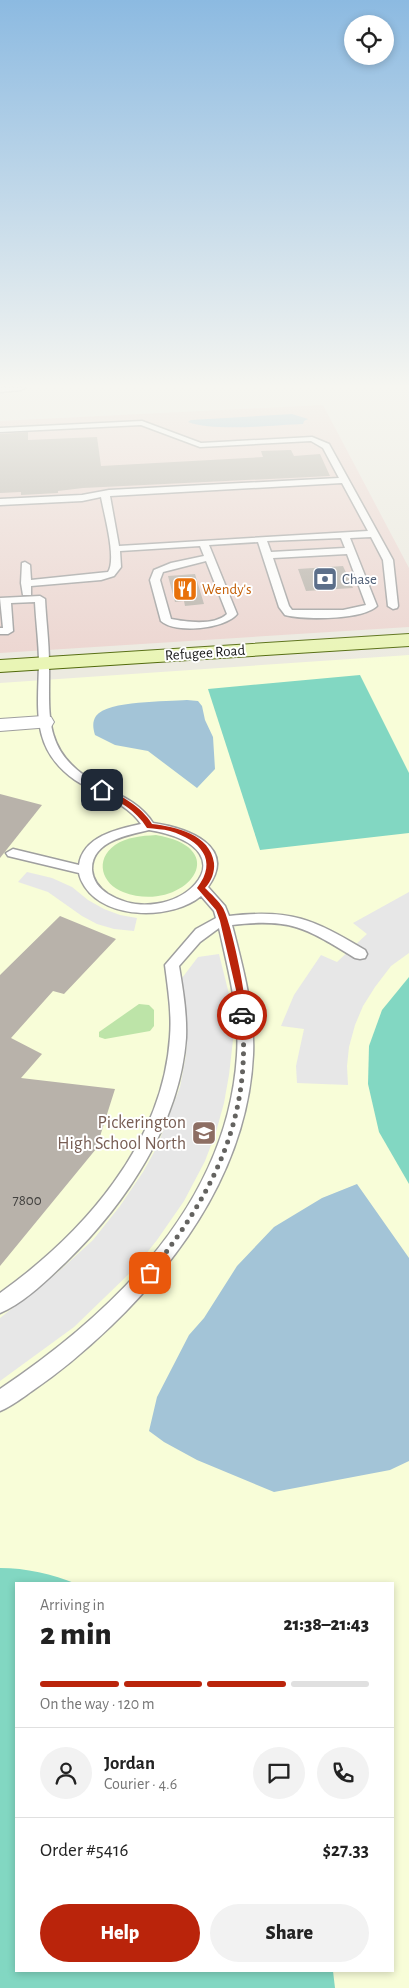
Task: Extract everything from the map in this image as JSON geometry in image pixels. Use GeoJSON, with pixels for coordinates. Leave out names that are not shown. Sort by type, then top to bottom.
{"type":"FeatureCollection","features":[{"type":"Feature","properties":{"kind":"main road","name":"Refugee Road"},"geometry":{"type":"LineString","coordinates":[[0,666],[409,640]]}},
{"type":"Feature","properties":{"kind":"street"},"geometry":{"type":"LineString","coordinates":[[0,726],[43,722]]}},
{"type":"Feature","properties":{"kind":"lane"},"geometry":{"type":"LineString","coordinates":[[0,502],[332,481]]}},
{"type":"Feature","properties":{"kind":"lane"},"geometry":{"type":"LineString","coordinates":[[345,481],[388,560],[394,606]]}},
{"type":"Feature","properties":{"kind":"lane"},"geometry":{"type":"LineString","coordinates":[[26,582],[101,577],[111,574],[116,567],[115,549],[105,494]]}},
{"type":"Feature","properties":{"kind":"lane"},"geometry":{"type":"LineString","coordinates":[[115,549],[374,534]]}},
{"type":"Feature","properties":{"kind":"lane"},"geometry":{"type":"LineString","coordinates":[[262,539],[284,607],[289,613],[309,614],[364,611],[372,606],[344,535]]}},
{"type":"Feature","properties":{"kind":"lane"},"geometry":{"type":"LineString","coordinates":[[203,543],[232,614],[230,618],[220,622],[177,624],[166,621],[155,580],[159,570],[174,564],[208,558]]}},
{"type":"Feature","properties":{"kind":"lane"},"geometry":{"type":"LineString","coordinates":[[267,555],[350,551]]}},
{"type":"Feature","properties":{"kind":"lane"},"geometry":{"type":"LineString","coordinates":[[25,565],[27,599]]}},
{"type":"Feature","properties":{"kind":"lane"},"geometry":{"type":"LineString","coordinates":[[0,632],[8,631],[3,601],[40,599],[44,663],[43,722],[47,741],[62,765],[91,785],[120,798],[145,818],[149,826]]}},
{"type":"Feature","properties":{"kind":"lane"},"geometry":{"type":"LineString","coordinates":[[149,826],[169,828],[187,834],[201,844],[209,856],[211,869],[206,883],[194,895],[177,904],[157,909],[135,909],[114,904],[98,896],[87,884],[84,870],[86,856],[96,844],[103,840],[129,828],[149,826]]}},
{"type":"Feature","properties":{"kind":"lane"},"geometry":{"type":"LineString","coordinates":[[13,852],[84,870]]}},
{"type":"Feature","properties":{"kind":"lane"},"geometry":{"type":"LineString","coordinates":[[0,1401],[23,1387],[69,1351],[138,1288],[184,1228],[220,1165],[241,1092],[245,1056],[240,990],[224,921],[216,904],[201,888]]}},
{"type":"Feature","properties":{"kind":"lane"},"geometry":{"type":"LineString","coordinates":[[0,1304],[42,1273],[86,1229],[116,1195],[145,1149],[166,1096],[177,1047],[178,1020],[172,965],[203,930],[216,922],[255,918],[287,919],[315,928],[360,954]]}},
{"type":"Feature","properties":{"kind":"shaded area"},"geometry":{"type":"Polygon","coordinates":[[[0,481],[363,481],[409,568],[409,627],[0,653],[0,481]]]}},
{"type":"Feature","properties":{"kind":"shaded area","name":"Pickerington High School North"},"geometry":{"type":"Polygon","coordinates":[[[409,655],[409,1988],[0,1988],[0,683],[409,655]]]}},
{"type":"Feature","properties":{"kind":"shaded area"},"geometry":{"type":"Polygon","coordinates":[[[360,675],[409,773],[409,833],[260,850],[208,689],[360,675]]]}},
{"type":"Feature","properties":{"kind":"shaded area"},"geometry":{"type":"Polygon","coordinates":[[[198,701],[202,706],[205,720],[213,737],[215,769],[197,788],[148,751],[115,745],[95,735],[93,727],[96,716],[112,707],[125,704],[198,701]]]}},
{"type":"Feature","properties":{"kind":"shaded area"},"geometry":{"type":"Polygon","coordinates":[[[27,872],[52,878],[72,887],[88,900],[104,909],[120,915],[137,918],[134,931],[114,929],[97,924],[82,916],[48,892],[18,882],[27,872]]]}},
{"type":"Feature","properties":{"kind":"shaded area"},"geometry":{"type":"Polygon","coordinates":[[[409,892],[409,953],[391,966],[363,1006],[349,1047],[348,1085],[297,1083],[296,1066],[304,1029],[281,1026],[294,995],[321,955],[337,962],[367,934],[353,923],[409,892]]]}},
{"type":"Feature","properties":{"kind":"shaded area"},"geometry":{"type":"Polygon","coordinates":[[[219,954],[230,998],[233,1040],[224,1103],[205,1161],[184,1201],[133,1270],[74,1327],[0,1381],[0,1318],[57,1273],[93,1240],[120,1206],[157,1147],[180,1087],[186,1055],[187,1031],[182,978],[198,957],[219,954]]]}},
{"type":"Feature","properties":{"kind":"shaded area"},"geometry":{"type":"Polygon","coordinates":[[[409,977],[409,1184],[379,1132],[368,1084],[369,1046],[382,1010],[409,977]]]}},
{"type":"Feature","properties":{"kind":"shaded area"},"geometry":{"type":"Polygon","coordinates":[[[357,1184],[409,1258],[409,1461],[390,1470],[274,1492],[197,1460],[164,1442],[149,1431],[157,1397],[189,1335],[204,1318],[237,1266],[274,1227],[322,1198],[357,1184]]]}},
{"type":"Feature","properties":{"kind":"shaded area"},"geometry":{"type":"Polygon","coordinates":[[[0,1568],[39,1572],[72,1582],[15,1582],[15,1972],[333,1972],[335,1988],[0,1988],[0,1568]]]}},
{"type":"Feature","properties":{"kind":"green space"},"geometry":{"type":"Polygon","coordinates":[[[156,835],[181,842],[194,853],[197,865],[192,877],[181,888],[165,895],[145,897],[123,892],[110,883],[103,871],[104,858],[108,851],[124,840],[156,835]]]}},
{"type":"Feature","properties":{"kind":"green space"},"geometry":{"type":"Polygon","coordinates":[[[139,1004],[149,1005],[154,1010],[154,1026],[150,1031],[105,1039],[99,1037],[99,1032],[139,1004]]]}},
{"type":"Feature","properties":{"kind":"building"},"geometry":{"type":"Polygon","coordinates":[[[0,481],[232,481],[83,488],[58,491],[58,493],[21,495],[21,492],[0,493],[0,481]]]}},
{"type":"Feature","properties":{"kind":"building","name":"Chase"},"geometry":{"type":"Polygon","coordinates":[[[343,566],[353,588],[306,591],[298,569],[343,566]]]}},
{"type":"Feature","properties":{"kind":"building","name":"Wendy's"},"geometry":{"type":"Polygon","coordinates":[[[195,574],[204,604],[185,606],[184,601],[175,602],[168,576],[195,574]]]}},
{"type":"Feature","properties":{"kind":"building"},"geometry":{"type":"Polygon","coordinates":[[[0,794],[42,805],[0,858],[0,794]]]}},
{"type":"Feature","properties":{"kind":"building"},"geometry":{"type":"Polygon","coordinates":[[[60,916],[116,939],[64,994],[53,991],[11,1038],[42,1054],[21,1078],[115,1089],[96,1149],[0,1266],[0,975],[60,916]]]}},
{"type":"Feature","properties":{"kind":"way so far"},"geometry":{"type":"LineString","coordinates":[[150,1273],[184,1228],[220,1165],[241,1092],[245,1056],[242,1015]]}},
{"type":"Feature","properties":{"kind":"place","name":"Chase"},"geometry":{"type":"Point","coordinates":[325,579]}},
{"type":"Feature","properties":{"kind":"place","name":"Wendy's"},"geometry":{"type":"Point","coordinates":[185,589]}},
{"type":"Feature","properties":{"kind":"place","name":"Pickerington High School North"},"geometry":{"type":"Point","coordinates":[204,1133]}},
{"type":"Feature","properties":{"kind":"route"},"geometry":{"type":"LineString","coordinates":[[102,790],[120,798],[145,818],[149,826],[169,828],[187,834],[201,844],[209,856],[211,869],[206,883],[201,888],[220,909],[224,921],[240,990],[242,1015]]}}]}
